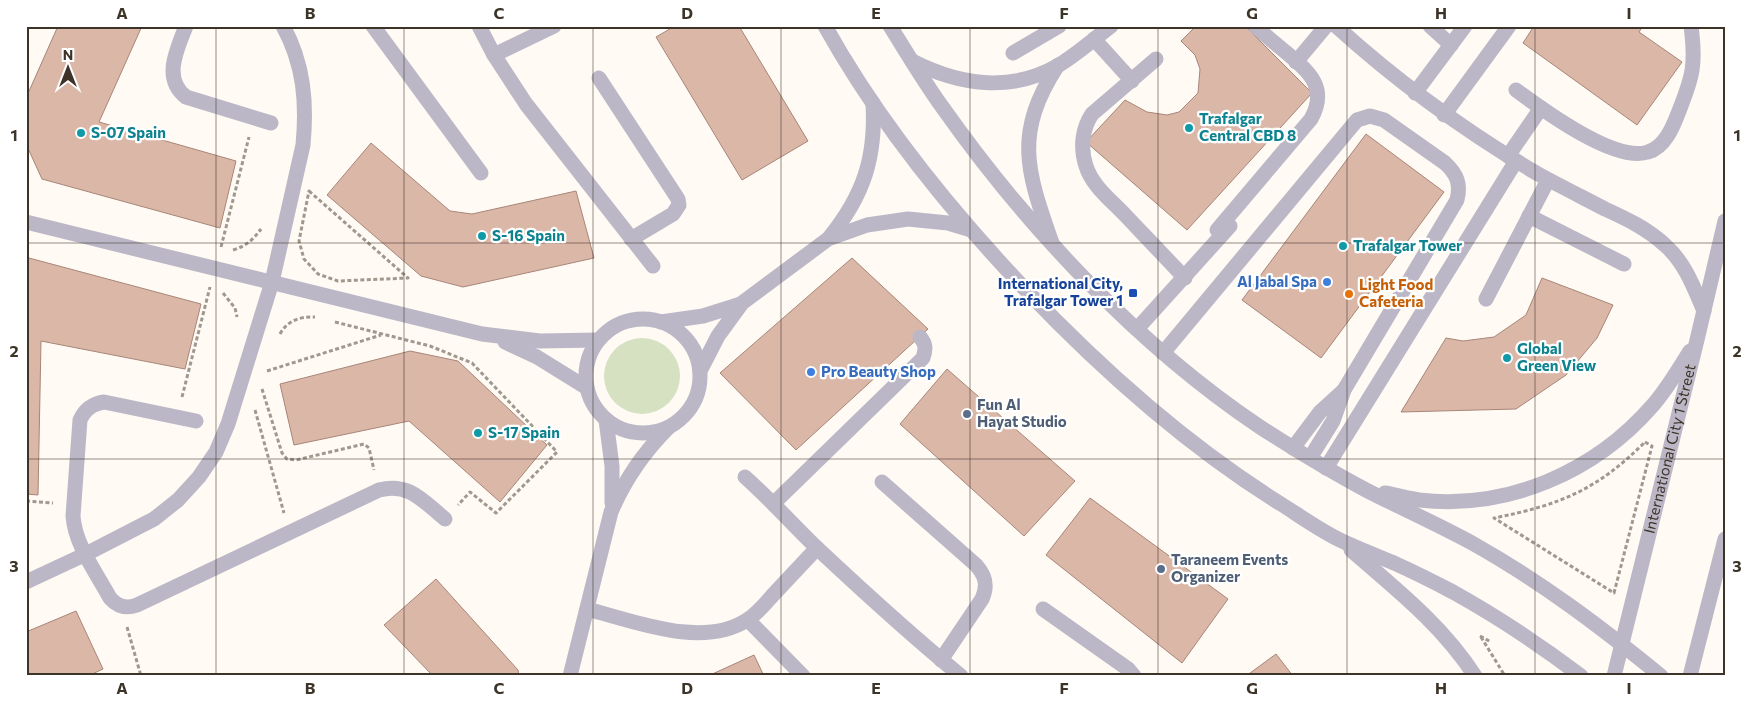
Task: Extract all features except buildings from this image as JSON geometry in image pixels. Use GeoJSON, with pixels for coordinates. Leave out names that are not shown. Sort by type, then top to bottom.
{"type":"FeatureCollection","features":[{"type":"Feature","properties":{"kind":"street"},"geometry":{"type":"LineString","coordinates":[[186,26],[172,76],[179,92],[186,97],[271,123]]}},
{"type":"Feature","properties":{"kind":"street"},"geometry":{"type":"LineString","coordinates":[[26,582],[86,554],[154,518],[178,500],[199,477],[216,452],[228,424],[272,282],[302,145],[305,124],[302,81],[298,59],[283,26]]}},
{"type":"Feature","properties":{"kind":"street"},"geometry":{"type":"LineString","coordinates":[[373,26],[481,173]]}},
{"type":"Feature","properties":{"kind":"street"},"geometry":{"type":"LineString","coordinates":[[480,26],[494,55],[526,104],[652,266]]}},
{"type":"Feature","properties":{"kind":"street"},"geometry":{"type":"LineString","coordinates":[[494,55],[554,26]]}},
{"type":"Feature","properties":{"kind":"street"},"geometry":{"type":"LineString","coordinates":[[825,26],[873,103],[921,171],[968,229],[1062,328],[1112,376],[1221,464],[1278,503],[1338,539],[1396,564],[1452,592],[1506,624],[1581,676]]}},
{"type":"Feature","properties":{"kind":"street"},"geometry":{"type":"LineString","coordinates":[[890,26],[942,107],[976,154],[1052,243],[1090,284],[1163,353],[1227,404],[1326,468],[1472,543],[1524,574],[1574,608],[1622,644],[1660,676]]}},
{"type":"Feature","properties":{"kind":"street"},"geometry":{"type":"LineString","coordinates":[[1014,53],[1059,26]]}},
{"type":"Feature","properties":{"kind":"street"},"geometry":{"type":"LineString","coordinates":[[912,61],[932,71],[957,79],[1009,82],[1035,75],[1058,65],[1111,26]]}},
{"type":"Feature","properties":{"kind":"street"},"geometry":{"type":"LineString","coordinates":[[1217,230],[1311,119],[1316,110],[1317,89],[1307,70],[1255,26]]}},
{"type":"Feature","properties":{"kind":"street"},"geometry":{"type":"LineString","coordinates":[[1296,62],[1326,26]]}},
{"type":"Feature","properties":{"kind":"street"},"geometry":{"type":"LineString","coordinates":[[1430,26],[1459,35]]}},
{"type":"Feature","properties":{"kind":"street"},"geometry":{"type":"LineString","coordinates":[[1415,93],[1459,35],[1477,26]]}},
{"type":"Feature","properties":{"kind":"street"},"geometry":{"type":"LineString","coordinates":[[1444,115],[1509,26]]}},
{"type":"Feature","properties":{"kind":"street"},"geometry":{"type":"LineString","coordinates":[[1516,90],[1540,108],[1593,139],[1621,152],[1639,154],[1648,152],[1663,142],[1674,123],[1690,83],[1694,59],[1691,26]]}},
{"type":"Feature","properties":{"kind":"street"},"geometry":{"type":"LineString","coordinates":[[1344,29],[1389,73],[1444,115],[1548,180],[1641,226],[1656,236],[1679,261],[1704,311]]}},
{"type":"Feature","properties":{"kind":"street"},"geometry":{"type":"LineString","coordinates":[[1094,39],[1132,81]]}},
{"type":"Feature","properties":{"kind":"street"},"geometry":{"type":"LineString","coordinates":[[1156,59],[1092,114],[1083,143],[1086,167],[1099,188],[1185,278]]}},
{"type":"Feature","properties":{"kind":"street"},"geometry":{"type":"LineString","coordinates":[[1052,243],[1031,177],[1028,153],[1030,130],[1036,107],[1045,85],[1058,65]]}},
{"type":"Feature","properties":{"kind":"street"},"geometry":{"type":"LineString","coordinates":[[599,78],[678,199],[679,205],[673,214],[631,239]]}},
{"type":"Feature","properties":{"kind":"street"},"geometry":{"type":"LineString","coordinates":[[700,371],[718,336],[742,304],[828,239],[844,220],[866,176],[872,152],[874,136],[873,103]]}},
{"type":"Feature","properties":{"kind":"street"},"geometry":{"type":"LineString","coordinates":[[1326,468],[1512,159],[1540,108]]}},
{"type":"Feature","properties":{"kind":"street"},"geometry":{"type":"LineString","coordinates":[[1163,353],[1352,125],[1364,117],[1370,116],[1384,120],[1451,169],[1459,184],[1458,200],[1344,390],[1333,421],[1310,458]]}},
{"type":"Feature","properties":{"kind":"street"},"geometry":{"type":"LineString","coordinates":[[1137,329],[1276,175]]}},
{"type":"Feature","properties":{"kind":"street"},"geometry":{"type":"LineString","coordinates":[[1486,298],[1548,180]]}},
{"type":"Feature","properties":{"kind":"street"},"geometry":{"type":"LineString","coordinates":[[1529,216],[1624,264]]}},
{"type":"Feature","properties":{"kind":"street"},"geometry":{"type":"LineString","coordinates":[[828,239],[867,225],[908,219],[935,221],[968,229]]}},
{"type":"Feature","properties":{"kind":"street","name":"International City 1 Street"},"geometry":{"type":"LineString","coordinates":[[1614,676],[1725,221]]}},
{"type":"Feature","properties":{"kind":"street"},"geometry":{"type":"LineString","coordinates":[[26,222],[482,334],[540,342],[598,340]]}},
{"type":"Feature","properties":{"kind":"street"},"geometry":{"type":"LineString","coordinates":[[670,426],[654,432],[637,433],[620,429],[606,420],[594,406],[587,388],[585,371],[590,354],[598,340],[611,328],[627,321],[644,319],[662,322],[703,316],[742,304]]}},
{"type":"Feature","properties":{"kind":"street"},"geometry":{"type":"LineString","coordinates":[[570,676],[611,512],[621,488],[651,445],[670,426],[683,417],[693,404],[699,388],[700,371],[696,355],[688,341],[676,330],[662,322]]}},
{"type":"Feature","properties":{"kind":"street"},"geometry":{"type":"LineString","coordinates":[[482,334],[537,357],[587,388]]}},
{"type":"Feature","properties":{"kind":"street"},"geometry":{"type":"LineString","coordinates":[[774,503],[923,358],[926,349],[920,336]]}},
{"type":"Feature","properties":{"kind":"street"},"geometry":{"type":"LineString","coordinates":[[1366,490],[1419,500],[1468,501],[1504,495],[1547,482],[1595,457],[1636,423],[1670,382],[1697,340]]}},
{"type":"Feature","properties":{"kind":"street"},"geometry":{"type":"LineString","coordinates":[[1294,448],[1320,412],[1344,390]]}},
{"type":"Feature","properties":{"kind":"street"},"geometry":{"type":"LineString","coordinates":[[196,422],[112,403],[96,403],[89,407],[80,420],[73,526],[76,536],[110,598],[115,604],[122,607],[130,608],[137,605],[379,490],[396,488],[413,493],[445,519]]}},
{"type":"Feature","properties":{"kind":"street"},"geometry":{"type":"LineString","coordinates":[[606,420],[612,466],[611,512]]}},
{"type":"Feature","properties":{"kind":"street"},"geometry":{"type":"LineString","coordinates":[[745,477],[774,503],[816,548],[878,605],[961,676]]}},
{"type":"Feature","properties":{"kind":"street"},"geometry":{"type":"LineString","coordinates":[[882,482],[983,572],[986,590],[982,600],[942,660]]}},
{"type":"Feature","properties":{"kind":"street"},"geometry":{"type":"LineString","coordinates":[[1338,539],[1417,606],[1442,632],[1475,676]]}},
{"type":"Feature","properties":{"kind":"street"},"geometry":{"type":"LineString","coordinates":[[1690,676],[1725,539]]}},
{"type":"Feature","properties":{"kind":"street"},"geometry":{"type":"LineString","coordinates":[[587,609],[666,629],[694,633],[732,628],[748,620],[816,548]]}},
{"type":"Feature","properties":{"kind":"street"},"geometry":{"type":"LineString","coordinates":[[1043,609],[1128,669],[1134,676]]}},
{"type":"Feature","properties":{"kind":"street"},"geometry":{"type":"LineString","coordinates":[[748,620],[803,676]]}},
{"type":"Feature","properties":{"kind":"path"},"geometry":{"type":"LineString","coordinates":[[309,191],[344,222],[408,278],[338,281],[318,274],[304,259],[299,241],[309,191]]}},
{"type":"Feature","properties":{"kind":"path"},"geometry":{"type":"LineString","coordinates":[[278,337],[289,323],[307,316],[316,317]]}},
{"type":"Feature","properties":{"kind":"path"},"geometry":{"type":"LineString","coordinates":[[335,322],[430,346],[472,363],[557,452],[496,513],[470,492],[445,519]]}},
{"type":"Feature","properties":{"kind":"path"},"geometry":{"type":"LineString","coordinates":[[267,370],[382,335]]}},
{"type":"Feature","properties":{"kind":"path"},"geometry":{"type":"LineString","coordinates":[[264,379],[270,362]]}},
{"type":"Feature","properties":{"kind":"path"},"geometry":{"type":"LineString","coordinates":[[259,394],[261,388],[282,453],[288,459],[296,460],[364,444],[369,448],[379,490]]}},
{"type":"Feature","properties":{"kind":"path"},"geometry":{"type":"LineString","coordinates":[[254,408],[290,532]]}},
{"type":"Feature","properties":{"kind":"path"},"geometry":{"type":"LineString","coordinates":[[1645,442],[1652,446],[1614,593],[1494,518],[1552,504],[1575,494],[1602,480],[1645,442]]}},
{"type":"Feature","properties":{"kind":"path"},"geometry":{"type":"LineString","coordinates":[[26,501],[73,504]]}},
{"type":"Feature","properties":{"kind":"path"},"geometry":{"type":"LineString","coordinates":[[122,607],[141,676]]}},
{"type":"Feature","properties":{"kind":"path"},"geometry":{"type":"LineString","coordinates":[[1480,636],[1505,676]]}},
{"type":"Feature","properties":{"kind":"green space"},"geometry":{"type":"Polygon","coordinates":[[[642,338],[656,341],[669,349],[677,362],[680,376],[677,390],[669,403],[656,411],[642,414],[628,411],[615,403],[607,390],[604,376],[607,362],[615,349],[628,341],[642,338]]]}},
{"type":"Feature","properties":{"kind":"place","name":"Trafalgar Central CBD 8"},"geometry":{"type":"Point","coordinates":[1189,128]}},
{"type":"Feature","properties":{"kind":"place","name":"S-07 Spain"},"geometry":{"type":"Point","coordinates":[81,133]}},
{"type":"Feature","properties":{"kind":"place","name":"S-16 Spain"},"geometry":{"type":"Point","coordinates":[482,236]}},
{"type":"Feature","properties":{"kind":"place","name":"Trafalgar Tower"},"geometry":{"type":"Point","coordinates":[1343,246]}},
{"type":"Feature","properties":{"kind":"place","name":"Al Jabal Spa"},"geometry":{"type":"Point","coordinates":[1327,282]}},
{"type":"Feature","properties":{"kind":"place","name":"International City, Trafalgar Tower 1"},"geometry":{"type":"Point","coordinates":[1133,293]}},
{"type":"Feature","properties":{"kind":"place","name":"Light Food Cafeteria"},"geometry":{"type":"Point","coordinates":[1349,294]}},
{"type":"Feature","properties":{"kind":"place","name":"Global Green View"},"geometry":{"type":"Point","coordinates":[1507,358]}},
{"type":"Feature","properties":{"kind":"place","name":"Pro Beauty Shop"},"geometry":{"type":"Point","coordinates":[811,372]}},
{"type":"Feature","properties":{"kind":"place","name":"Fun Al Hayat Studio"},"geometry":{"type":"Point","coordinates":[967,414]}},
{"type":"Feature","properties":{"kind":"place","name":"S-17 Spain"},"geometry":{"type":"Point","coordinates":[478,433]}},
{"type":"Feature","properties":{"kind":"place","name":"Taraneem Events Organizer"},"geometry":{"type":"Point","coordinates":[1161,569]}}]}
